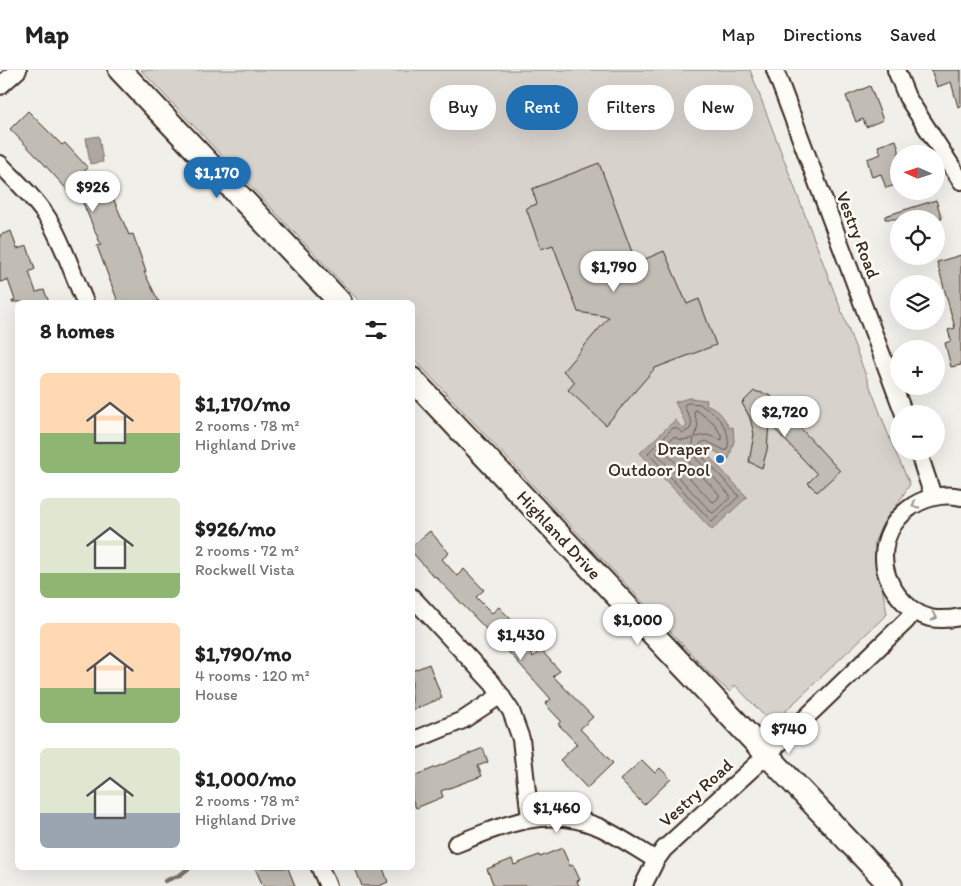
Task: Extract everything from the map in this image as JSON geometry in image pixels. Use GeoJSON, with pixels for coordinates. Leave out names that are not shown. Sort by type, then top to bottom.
{"type":"FeatureCollection","features":[{"type":"Feature","properties":{"kind":"main road"},"geometry":{"type":"LineString","coordinates":[[120,70],[338,300]]}},
{"type":"Feature","properties":{"kind":"main road","name":"Highland Drive"},"geometry":{"type":"LineString","coordinates":[[415,382],[891,886]]}},
{"type":"Feature","properties":{"kind":"street"},"geometry":{"type":"LineString","coordinates":[[0,86],[18,70]]}},
{"type":"Feature","properties":{"kind":"street","name":"Vestry Road"},"geometry":{"type":"LineString","coordinates":[[775,70],[901,405]]}},
{"type":"Feature","properties":{"kind":"street"},"geometry":{"type":"LineString","coordinates":[[896,70],[907,97],[961,181]]}},
{"type":"Feature","properties":{"kind":"street"},"geometry":{"type":"LineString","coordinates":[[0,164],[31,197],[48,219],[84,300]]}},
{"type":"Feature","properties":{"kind":"street"},"geometry":{"type":"LineString","coordinates":[[921,460],[933,496]]}},
{"type":"Feature","properties":{"kind":"street"},"geometry":{"type":"LineString","coordinates":[[961,498],[952,495],[933,496],[914,504],[898,518],[888,537],[884,558],[888,578],[898,597],[914,611],[930,618],[948,620],[961,618]]}},
{"type":"Feature","properties":{"kind":"street"},"geometry":{"type":"LineString","coordinates":[[415,600],[482,671],[512,711],[521,739],[530,818]]}},
{"type":"Feature","properties":{"kind":"street","name":"Vestry Road"},"geometry":{"type":"LineString","coordinates":[[643,886],[656,860],[680,833],[767,754],[899,628],[914,611]]}},
{"type":"Feature","properties":{"kind":"street"},"geometry":{"type":"LineString","coordinates":[[415,740],[463,720],[501,695]]}},
{"type":"Feature","properties":{"kind":"street"},"geometry":{"type":"LineString","coordinates":[[456,844],[491,830],[530,818],[564,818],[598,827],[656,860]]}},
{"type":"Feature","properties":{"kind":"street"},"geometry":{"type":"LineString","coordinates":[[321,870],[328,886]]}},
{"type":"Feature","properties":{"kind":"shaded area"},"geometry":{"type":"Polygon","coordinates":[[[141,70],[750,70],[890,439],[890,460],[899,460],[910,484],[874,542],[887,614],[772,724],[735,685],[730,692],[715,679],[415,360],[415,300],[358,300],[141,70]]]}},
{"type":"Feature","properties":{"kind":"water"},"geometry":{"type":"Polygon","coordinates":[[[99,136],[103,162],[90,164],[86,138],[99,136]]]}},
{"type":"Feature","properties":{"kind":"water"},"geometry":{"type":"Polygon","coordinates":[[[689,398],[707,400],[706,404],[720,413],[729,428],[733,427],[734,441],[729,459],[705,446],[702,449],[747,497],[712,530],[640,453],[675,420],[683,429],[687,426],[675,402],[689,398]]]}},
{"type":"Feature","properties":{"kind":"building"},"geometry":{"type":"Polygon","coordinates":[[[931,70],[961,70],[961,106],[958,107],[951,82],[937,87],[931,70]]]}},
{"type":"Feature","properties":{"kind":"building"},"geometry":{"type":"Polygon","coordinates":[[[870,86],[883,120],[866,127],[863,119],[856,122],[846,96],[870,86]]]}},
{"type":"Feature","properties":{"kind":"building"},"geometry":{"type":"Polygon","coordinates":[[[28,111],[62,145],[65,143],[88,168],[77,177],[90,191],[107,184],[129,235],[133,234],[146,272],[144,272],[158,300],[117,300],[97,246],[101,245],[77,189],[71,194],[10,129],[28,111]]]}},
{"type":"Feature","properties":{"kind":"building"},"geometry":{"type":"Polygon","coordinates":[[[896,140],[898,145],[890,145],[890,187],[886,188],[881,174],[872,177],[867,159],[881,154],[878,146],[896,140]]]}},
{"type":"Feature","properties":{"kind":"building"},"geometry":{"type":"Polygon","coordinates":[[[599,163],[636,263],[664,251],[687,304],[699,299],[716,345],[655,368],[606,425],[568,390],[575,382],[563,371],[609,317],[578,312],[553,245],[541,249],[526,208],[537,204],[532,189],[599,163]]]}},
{"type":"Feature","properties":{"kind":"building"},"geometry":{"type":"Polygon","coordinates":[[[936,200],[939,210],[904,210],[936,200]]]}},
{"type":"Feature","properties":{"kind":"building"},"geometry":{"type":"Polygon","coordinates":[[[890,214],[890,219],[885,219],[885,216],[890,214]]]}},
{"type":"Feature","properties":{"kind":"building"},"geometry":{"type":"Polygon","coordinates":[[[11,231],[17,249],[27,246],[35,269],[29,272],[36,292],[44,290],[48,300],[15,300],[8,280],[0,282],[0,235],[11,231]]]}},
{"type":"Feature","properties":{"kind":"building"},"geometry":{"type":"Polygon","coordinates":[[[961,255],[961,365],[951,367],[945,343],[951,341],[948,330],[955,328],[945,291],[945,275],[941,275],[938,265],[945,265],[945,260],[961,255]]]}},
{"type":"Feature","properties":{"kind":"building"},"geometry":{"type":"Polygon","coordinates":[[[754,391],[770,395],[840,471],[817,492],[808,483],[817,474],[769,423],[767,450],[762,468],[749,462],[754,434],[750,418],[742,403],[754,391]]]}},
{"type":"Feature","properties":{"kind":"building"},"geometry":{"type":"Polygon","coordinates":[[[430,531],[449,553],[442,559],[457,576],[464,569],[484,590],[476,597],[492,613],[499,607],[524,633],[517,639],[533,657],[541,650],[560,671],[553,676],[593,717],[580,729],[613,763],[587,788],[560,760],[577,744],[558,724],[561,721],[545,704],[551,699],[415,555],[415,544],[430,531]]]}},
{"type":"Feature","properties":{"kind":"building"},"geometry":{"type":"Polygon","coordinates":[[[429,664],[442,698],[415,709],[415,670],[429,664]]]}},
{"type":"Feature","properties":{"kind":"building"},"geometry":{"type":"Polygon","coordinates":[[[483,748],[488,762],[478,766],[482,776],[441,791],[443,797],[416,808],[415,776],[483,748]]]}},
{"type":"Feature","properties":{"kind":"building"},"geometry":{"type":"Polygon","coordinates":[[[642,760],[655,773],[660,768],[671,779],[644,805],[620,780],[642,760]]]}},
{"type":"Feature","properties":{"kind":"building"},"geometry":{"type":"Polygon","coordinates":[[[562,848],[570,866],[573,865],[580,880],[577,881],[579,886],[494,886],[487,869],[512,859],[514,865],[562,848]]]}},
{"type":"Feature","properties":{"kind":"building"},"geometry":{"type":"Polygon","coordinates":[[[256,870],[289,870],[295,886],[263,886],[256,870]]]}},
{"type":"Feature","properties":{"kind":"building"},"geometry":{"type":"Polygon","coordinates":[[[356,870],[384,870],[388,882],[379,886],[362,886],[356,870]]]}},
{"type":"Feature","properties":{"kind":"waterway"},"geometry":{"type":"LineString","coordinates":[[165,881],[180,875],[186,870]]}},
{"type":"Feature","properties":{"kind":"place","name":"Draper Outdoor Pool"},"geometry":{"type":"Point","coordinates":[720,459]}}]}
